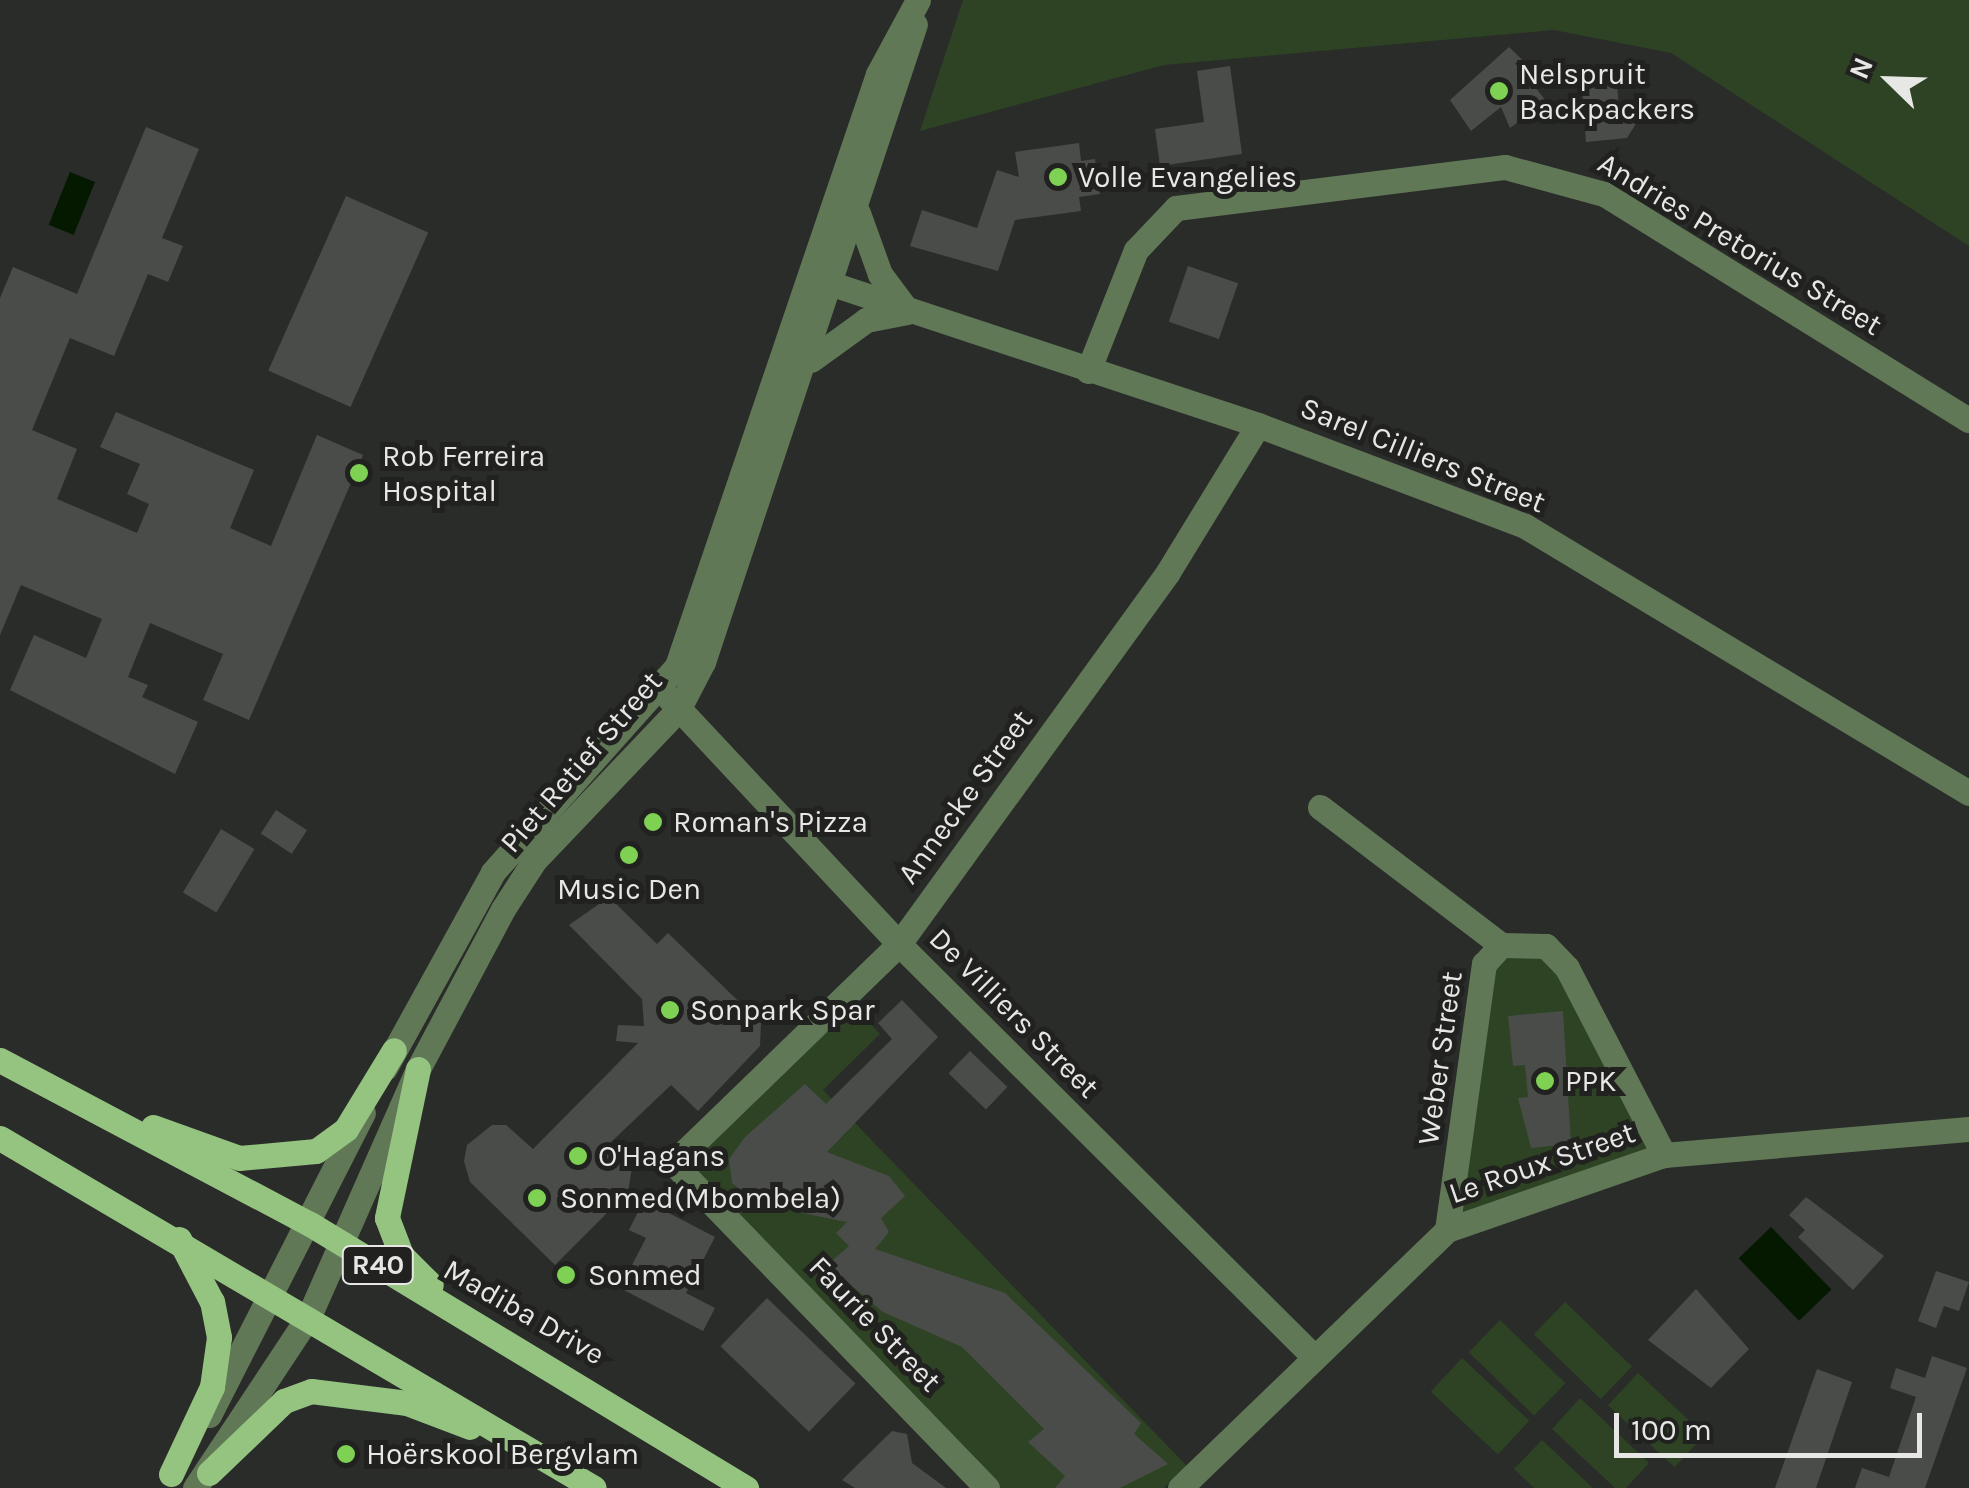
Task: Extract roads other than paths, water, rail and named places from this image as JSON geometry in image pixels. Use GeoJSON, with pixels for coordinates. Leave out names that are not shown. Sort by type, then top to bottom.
{"type":"FeatureCollection","features":[{"type":"Feature","properties":{"kind":"main road"},"geometry":{"type":"LineString","coordinates":[[50,1088],[224,1154],[277,1162],[316,1152],[346,1128],[394,1050]]}},
{"type":"Feature","properties":{"kind":"main road","name":"Madiba Drive"},"geometry":{"type":"LineString","coordinates":[[0,1060],[310,1224],[746,1488]]}},
{"type":"Feature","properties":{"kind":"main road"},"geometry":{"type":"LineString","coordinates":[[418,1069],[386,1218],[401,1255],[460,1314]]}},
{"type":"Feature","properties":{"kind":"main road","name":"R40"},"geometry":{"type":"LineString","coordinates":[[0,1138],[179,1239],[594,1488]]}},
{"type":"Feature","properties":{"kind":"main road"},"geometry":{"type":"LineString","coordinates":[[167,1481],[212,1386],[219,1337],[212,1302],[179,1239]]}},
{"type":"Feature","properties":{"kind":"main road"},"geometry":{"type":"LineString","coordinates":[[202,1481],[284,1401],[311,1390],[407,1403],[530,1450]]}},
{"type":"Feature","properties":{"kind":"street","name":"Piet Retief Street"},"geometry":{"type":"LineString","coordinates":[[202,1481],[309,1316],[418,1069],[534,861],[678,710],[721,618],[810,361],[858,213],[919,0]]}},
{"type":"Feature","properties":{"kind":"street","name":"Piet Retief Street"},"geometry":{"type":"LineString","coordinates":[[167,1481],[274,1295],[394,1050],[493,872],[662,688],[697,622],[806,276],[878,74],[919,0]]}},
{"type":"Feature","properties":{"kind":"street","name":"Andries Pretorius Street"},"geometry":{"type":"LineString","coordinates":[[1088,371],[1136,250],[1176,208],[1505,166],[1604,194],[1969,420]]}},
{"type":"Feature","properties":{"kind":"street"},"geometry":{"type":"LineString","coordinates":[[810,361],[866,320],[909,310],[880,274],[858,213]]}},
{"type":"Feature","properties":{"kind":"street","name":"Sarel Cilliers Street"},"geometry":{"type":"LineString","coordinates":[[806,276],[1258,425],[1525,526],[1969,794]]}},
{"type":"Feature","properties":{"kind":"street","name":"Annecke Street"},"geometry":{"type":"LineString","coordinates":[[672,1163],[898,944],[1168,572],[1258,425]]}},
{"type":"Feature","properties":{"kind":"street","name":"De Villiers Street"},"geometry":{"type":"LineString","coordinates":[[662,688],[678,710],[898,944],[1312,1355]]}},
{"type":"Feature","properties":{"kind":"street"},"geometry":{"type":"LineString","coordinates":[[1320,807],[1501,945]]}},
{"type":"Feature","properties":{"kind":"street","name":"Weber Street"},"geometry":{"type":"LineString","coordinates":[[1446,1230],[1484,964],[1501,945],[1546,946],[1567,968],[1664,1154]]}},
{"type":"Feature","properties":{"kind":"street","name":"Le Roux Street"},"geometry":{"type":"LineString","coordinates":[[1180,1488],[1312,1355],[1446,1230],[1664,1154],[1969,1129]]}},
{"type":"Feature","properties":{"kind":"street","name":"Faurie Street"},"geometry":{"type":"LineString","coordinates":[[672,1163],[987,1488]]}},
{"type":"Feature","properties":{"kind":"place","name":"Nelspruit Backpackers"},"geometry":{"type":"Point","coordinates":[1499,91]}},
{"type":"Feature","properties":{"kind":"place","name":"Volle Evangelies"},"geometry":{"type":"Point","coordinates":[1058,177]}},
{"type":"Feature","properties":{"kind":"place","name":"Rob Ferreira Hospital"},"geometry":{"type":"Point","coordinates":[359,473]}},
{"type":"Feature","properties":{"kind":"place","name":"Roman's Pizza"},"geometry":{"type":"Point","coordinates":[653,822]}},
{"type":"Feature","properties":{"kind":"place","name":"Music Den"},"geometry":{"type":"Point","coordinates":[629,855]}},
{"type":"Feature","properties":{"kind":"place","name":"Sonpark Spar"},"geometry":{"type":"Point","coordinates":[670,1010]}},
{"type":"Feature","properties":{"kind":"place","name":"PPK"},"geometry":{"type":"Point","coordinates":[1545,1081]}},
{"type":"Feature","properties":{"kind":"place","name":"O'Hagans"},"geometry":{"type":"Point","coordinates":[578,1156]}},
{"type":"Feature","properties":{"kind":"place","name":"Sonmed(Mbombela)"},"geometry":{"type":"Point","coordinates":[537,1198]}},
{"type":"Feature","properties":{"kind":"place","name":"Sonmed"},"geometry":{"type":"Point","coordinates":[566,1275]}},
{"type":"Feature","properties":{"kind":"place","name":"Hoërskool Bergvlam"},"geometry":{"type":"Point","coordinates":[346,1454]}}]}
